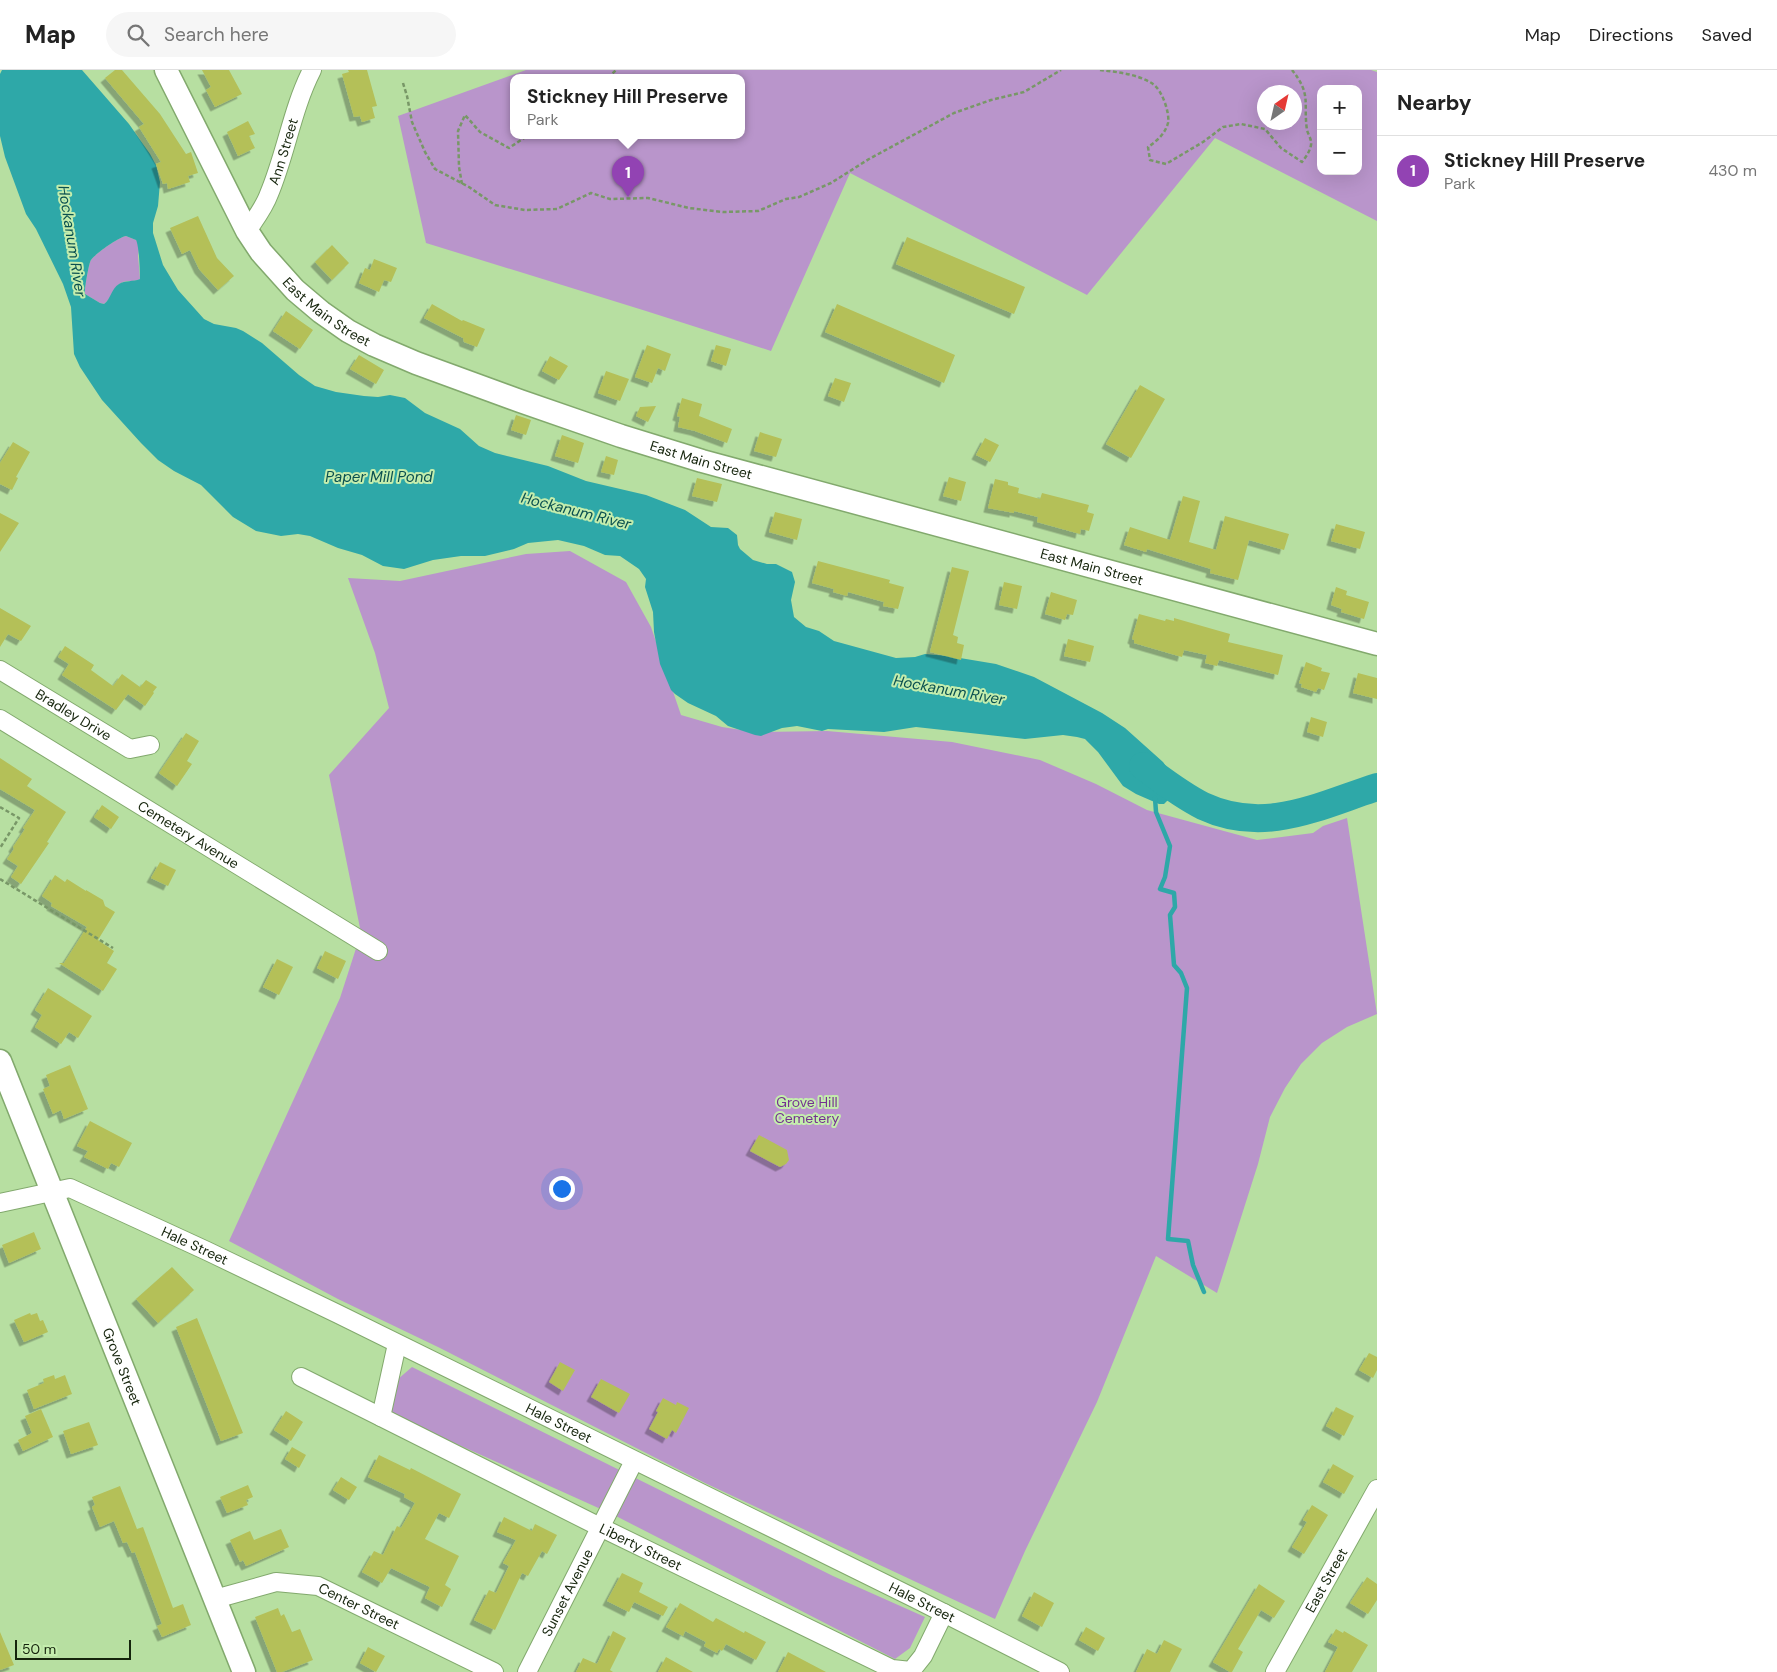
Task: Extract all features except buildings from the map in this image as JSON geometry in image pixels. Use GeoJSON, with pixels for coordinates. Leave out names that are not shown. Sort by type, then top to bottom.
{"type":"FeatureCollection","features":[{"type":"Feature","properties":{"kind":"main road","name":"East Main Street"},"geometry":{"type":"LineString","coordinates":[[166,70],[247,231],[261,252],[295,290],[321,312],[341,326],[387,351],[512,398],[621,436],[702,461],[1377,644]]}},
{"type":"Feature","properties":{"kind":"main road","name":"Grove Street"},"geometry":{"type":"LineString","coordinates":[[0,1062],[244,1672]]}},
{"type":"Feature","properties":{"kind":"street","name":"Ann Street"},"geometry":{"type":"LineString","coordinates":[[247,231],[270,194],[299,101],[312,70]]}},
{"type":"Feature","properties":{"kind":"street","name":"Bradley Drive"},"geometry":{"type":"LineString","coordinates":[[0,670],[130,749],[150,745]]}},
{"type":"Feature","properties":{"kind":"street","name":"Cemetery Avenue"},"geometry":{"type":"LineString","coordinates":[[0,719],[378,951]]}},
{"type":"Feature","properties":{"kind":"street","name":"Hale Street"},"geometry":{"type":"LineString","coordinates":[[0,1203],[70,1188],[207,1251],[944,1613],[1060,1672]]}},
{"type":"Feature","properties":{"kind":"street"},"geometry":{"type":"LineString","coordinates":[[381,1417],[397,1344]]}},
{"type":"Feature","properties":{"kind":"street","name":"Liberty Street"},"geometry":{"type":"LineString","coordinates":[[301,1377],[600,1527],[892,1669],[911,1671],[923,1656],[944,1613]]}},
{"type":"Feature","properties":{"kind":"street","name":"Sunset Avenue"},"geometry":{"type":"LineString","coordinates":[[527,1672],[634,1461]]}},
{"type":"Feature","properties":{"kind":"street","name":"East Street"},"geometry":{"type":"LineString","coordinates":[[1275,1672],[1377,1488]]}},
{"type":"Feature","properties":{"kind":"street","name":"Center Street"},"geometry":{"type":"LineString","coordinates":[[215,1599],[276,1582],[318,1586],[494,1672]]}},
{"type":"Feature","properties":{"kind":"path"},"geometry":{"type":"LineString","coordinates":[[403,83],[412,122],[435,169],[480,194],[495,205],[525,210],[557,208],[591,194],[610,199],[648,198],[689,208],[723,212],[758,211],[786,199],[799,197],[831,183],[868,159],[954,113],[991,100],[1024,92],[1061,70]]}},
{"type":"Feature","properties":{"kind":"path"},"geometry":{"type":"LineString","coordinates":[[1100,70],[1121,73],[1155,85],[1165,101],[1168,123],[1160,140],[1148,147],[1150,160],[1166,164],[1203,142],[1223,127],[1241,124],[1265,129],[1281,148],[1302,162],[1308,155],[1312,144],[1307,130],[1306,93],[1300,79],[1292,70]]}},
{"type":"Feature","properties":{"kind":"path"},"geometry":{"type":"LineString","coordinates":[[462,184],[459,167],[458,131],[465,115],[480,132],[509,148],[522,139]]}},
{"type":"Feature","properties":{"kind":"path"},"geometry":{"type":"LineString","coordinates":[[0,806],[19,818],[0,848]]}},
{"type":"Feature","properties":{"kind":"path"},"geometry":{"type":"LineString","coordinates":[[0,879],[113,948]]}},
{"type":"Feature","properties":{"kind":"green space"},"geometry":{"type":"Polygon","coordinates":[[[526,70],[1371,70],[1377,72],[1377,221],[1215,138],[1087,295],[850,173],[771,351],[426,243],[398,116],[510,76],[510,139],[745,139],[745,74],[515,74],[526,70]]]}},
{"type":"Feature","properties":{"kind":"green space"},"geometry":{"type":"Polygon","coordinates":[[[126,236],[136,240],[140,245],[138,255],[140,279],[125,281],[120,284],[104,304],[100,303],[85,294],[90,262],[93,257],[107,246],[126,236]]]}},
{"type":"Feature","properties":{"kind":"green space","name":"Grove Hill Cemetery"},"geometry":{"type":"Polygon","coordinates":[[[570,551],[626,582],[651,627],[681,715],[722,727],[755,732],[827,731],[952,742],[1040,760],[1096,784],[1147,810],[1257,840],[1313,833],[1323,826],[1347,818],[1377,1014],[1347,1027],[1322,1043],[1301,1064],[1285,1088],[1270,1117],[1258,1164],[1217,1293],[1156,1256],[1097,1402],[1025,1551],[995,1619],[705,1483],[440,1348],[338,1299],[229,1241],[340,998],[361,933],[329,775],[389,708],[375,653],[348,578],[400,581],[526,554],[570,551]]]}},
{"type":"Feature","properties":{"kind":"green space"},"geometry":{"type":"Polygon","coordinates":[[[412,1367],[833,1576],[925,1617],[910,1648],[895,1659],[614,1515],[410,1423],[388,1411],[390,1386],[412,1367]]]}},
{"type":"Feature","properties":{"kind":"water","name":"Paper Mill Pond"},"geometry":{"type":"Polygon","coordinates":[[[2,70],[82,70],[129,124],[156,165],[160,182],[153,233],[163,265],[178,290],[204,319],[214,324],[243,331],[262,343],[299,375],[315,386],[336,392],[364,396],[378,397],[390,395],[405,398],[425,413],[460,429],[479,446],[495,453],[548,466],[586,481],[646,495],[685,510],[711,527],[728,528],[737,535],[740,549],[753,560],[767,564],[776,564],[792,572],[795,582],[791,600],[794,617],[806,627],[819,631],[834,641],[896,658],[915,657],[925,654],[996,664],[1034,677],[1102,713],[1125,728],[1163,762],[1173,776],[1173,788],[1168,800],[1164,804],[1159,804],[1123,786],[1098,752],[1085,739],[1077,737],[1063,735],[1025,739],[916,727],[884,732],[828,729],[822,731],[797,726],[782,728],[761,736],[728,726],[716,716],[688,703],[671,690],[660,664],[654,632],[653,612],[645,587],[646,579],[639,569],[620,556],[605,555],[584,546],[558,540],[528,543],[514,549],[485,556],[461,556],[433,560],[404,569],[383,566],[362,555],[338,548],[310,536],[298,534],[281,536],[256,531],[233,517],[201,485],[158,460],[102,400],[80,367],[74,354],[71,307],[63,284],[36,229],[26,214],[5,157],[0,136],[0,74],[2,70]],[[126,236],[123,237],[93,257],[89,266],[85,294],[104,304],[119,284],[140,279],[139,252],[136,240],[126,236]]]}},
{"type":"Feature","properties":{"kind":"waterway","name":"Hockanum River"},"geometry":{"type":"LineString","coordinates":[[1143,766],[1179,792],[1203,806],[1226,814],[1248,818],[1270,818],[1312,809],[1377,787]]}},
{"type":"Feature","properties":{"kind":"waterway"},"geometry":{"type":"LineString","coordinates":[[1155,798],[1156,812],[1170,846],[1165,877],[1160,889],[1174,893],[1175,907],[1170,915],[1174,965],[1181,973],[1187,988],[1168,1239],[1188,1241],[1193,1265],[1204,1292]]}},
{"type":"Feature","properties":{"kind":"place","name":"Stickney Hill Preserve"},"geometry":{"type":"Point","coordinates":[628,197]}}]}
